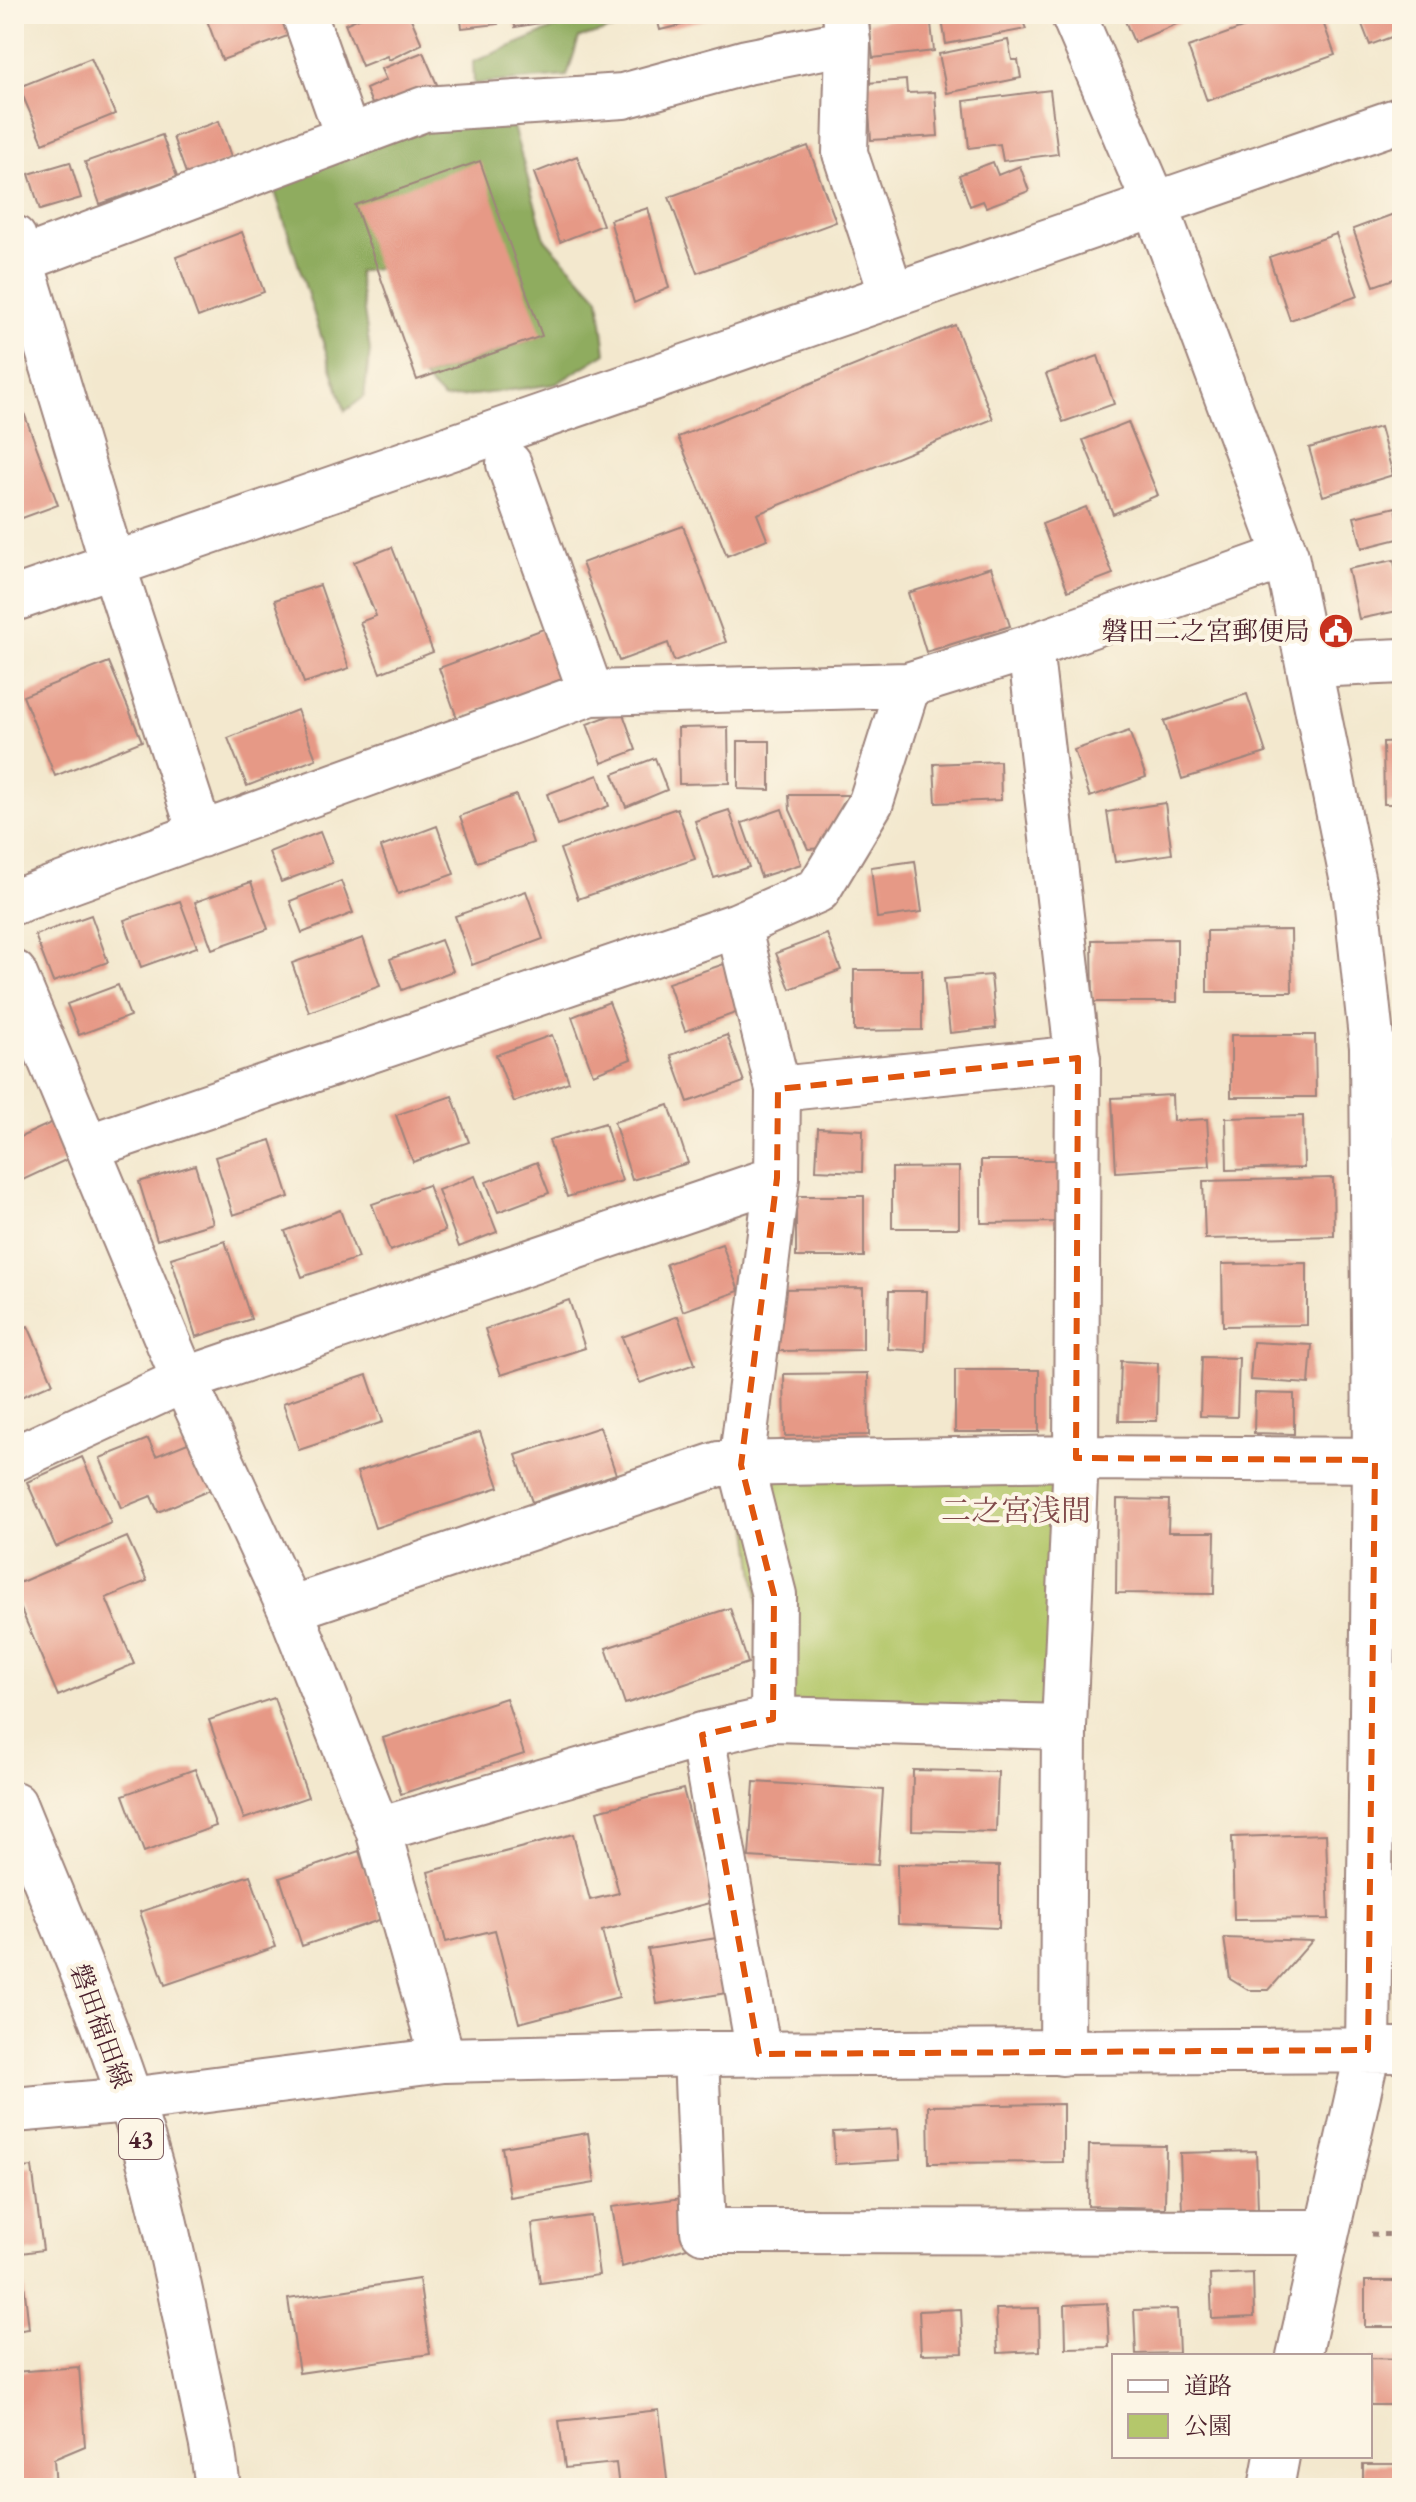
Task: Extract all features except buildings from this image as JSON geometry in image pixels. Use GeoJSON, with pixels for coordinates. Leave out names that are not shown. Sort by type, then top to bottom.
{"type":"FeatureCollection","features":[{"type":"Feature","properties":{"kind":"street"},"geometry":{"type":"LineString","coordinates":[[304,14],[348,138]]}},
{"type":"Feature","properties":{"kind":"street"},"geometry":{"type":"LineString","coordinates":[[1073,14],[1155,204],[1286,556],[1311,665],[1387,1046],[1389,1460],[1385,2050],[1327,2232],[1299,2354]]}},
{"type":"Feature","properties":{"kind":"street"},"geometry":{"type":"LineString","coordinates":[[201,835],[20,275],[424,109],[623,96],[747,62],[846,28],[845,153],[892,295]]}},
{"type":"Feature","properties":{"kind":"street"},"geometry":{"type":"LineString","coordinates":[[14,599],[1402,119]]}},
{"type":"Feature","properties":{"kind":"street"},"geometry":{"type":"LineString","coordinates":[[509,464],[591,693]]}},
{"type":"Feature","properties":{"kind":"street"},"geometry":{"type":"LineString","coordinates":[[14,902],[591,693],[908,685],[1030,647],[1286,556]]}},
{"type":"Feature","properties":{"kind":"street"},"geometry":{"type":"LineString","coordinates":[[1030,647],[1078,1058],[1076,1458],[1064,1727],[1062,2053]]}},
{"type":"Feature","properties":{"kind":"street"},"geometry":{"type":"LineString","coordinates":[[1311,665],[1402,661]]}},
{"type":"Feature","properties":{"kind":"street"},"geometry":{"type":"LineString","coordinates":[[87,1147],[738,925],[818,890],[871,802],[908,685]]}},
{"type":"Feature","properties":{"kind":"street"},"geometry":{"type":"LineString","coordinates":[[738,925],[778,1089],[777,1178],[741,1465],[774,1595],[773,1719]]}},
{"type":"Feature","properties":{"kind":"street"},"geometry":{"type":"LineString","coordinates":[[14,973],[184,1380],[290,1609],[378,1830],[443,2060]]}},
{"type":"Feature","properties":{"kind":"street"},"geometry":{"type":"LineString","coordinates":[[778,1089],[1078,1058]]}},
{"type":"Feature","properties":{"kind":"street"},"geometry":{"type":"LineString","coordinates":[[14,1459],[184,1380],[777,1178]]}},
{"type":"Feature","properties":{"kind":"street"},"geometry":{"type":"LineString","coordinates":[[290,1609],[719,1464],[1076,1458],[1389,1460]]}},
{"type":"Feature","properties":{"kind":"street"},"geometry":{"type":"LineString","coordinates":[[378,1830],[702,1735],[773,1719],[1064,1727]]}},
{"type":"Feature","properties":{"kind":"street"},"geometry":{"type":"LineString","coordinates":[[702,1735],[759,2054]]}},
{"type":"Feature","properties":{"kind":"street","name":"磐田福田線"},"geometry":{"type":"LineString","coordinates":[[14,1804],[87,1984],[154,2178],[212,2445],[218,2488]]}},
{"type":"Feature","properties":{"kind":"street"},"geometry":{"type":"LineString","coordinates":[[14,2110],[129,2100],[443,2060],[696,2054],[1385,2050]]}},
{"type":"Feature","properties":{"kind":"street"},"geometry":{"type":"LineString","coordinates":[[696,2054],[703,2231],[1327,2232]]}},
{"type":"Feature","properties":{"kind":"street"},"geometry":{"type":"LineString","coordinates":[[1271,2488],[1277,2458]]}},
{"type":"Feature","properties":{"kind":"path"},"geometry":{"type":"LineString","coordinates":[[1370,2234],[1402,2235]]}},
{"type":"Feature","properties":{"kind":"highlighted area"},"geometry":{"type":"Polygon","coordinates":[[[1078,1058],[1076,1458],[1375,1460],[1368,2050],[759,2054],[702,1735],[773,1719],[774,1595],[741,1465],[777,1178],[778,1089],[1078,1058]]]}},
{"type":"Feature","properties":{"kind":"green space"},"geometry":{"type":"Polygon","coordinates":[[[580,14],[636,14],[637,23],[579,38],[567,76],[474,84],[473,62],[579,18],[580,14]]]}},
{"type":"Feature","properties":{"kind":"green space"},"geometry":{"type":"Polygon","coordinates":[[[510,116],[545,239],[599,298],[606,353],[556,384],[444,399],[423,378],[541,336],[438,255],[358,272],[370,351],[364,397],[345,411],[272,182],[380,135],[510,116]]]}},
{"type":"Feature","properties":{"kind":"green space"},"geometry":{"type":"Polygon","coordinates":[[[741,1465],[1075,1470],[1064,1727],[773,1719],[741,1465]]]}},
{"type":"Feature","properties":{"kind":"place","name":"磐田二之宮郵便局"},"geometry":{"type":"Point","coordinates":[1336,631]}},
{"type":"Feature","properties":{"kind":"district","name":"二之宮浅間"},"geometry":{"type":"Point","coordinates":[1016,1510]}}]}
